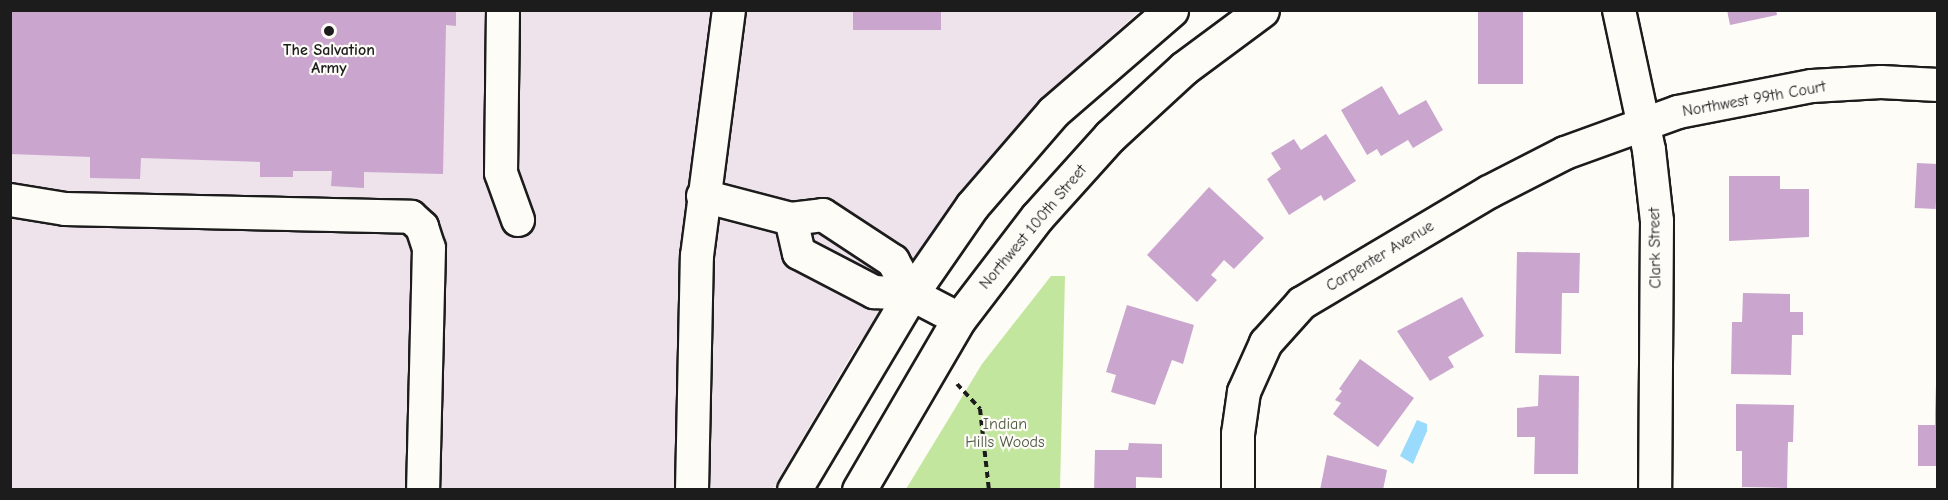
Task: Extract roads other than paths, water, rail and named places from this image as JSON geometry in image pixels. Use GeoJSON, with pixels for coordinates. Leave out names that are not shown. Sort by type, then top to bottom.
{"type":"FeatureCollection","features":[{"type":"Feature","properties":{"kind":"main road"},"geometry":{"type":"LineString","coordinates":[[794,489],[911,294],[972,206],[1053,112],[1171,10]]}},
{"type":"Feature","properties":{"kind":"main road","name":"Northwest 100th Street"},"geometry":{"type":"LineString","coordinates":[[859,489],[958,319],[1037,217],[1110,136],[1184,69],[1262,10]]}},
{"type":"Feature","properties":{"kind":"street"},"geometry":{"type":"LineString","coordinates":[[503,10],[501,173],[518,220]]}},
{"type":"Feature","properties":{"kind":"street"},"geometry":{"type":"LineString","coordinates":[[692,489],[697,256],[729,10]]}},
{"type":"Feature","properties":{"kind":"street","name":"Clark Street"},"geometry":{"type":"LineString","coordinates":[[1619,10],[1644,123],[1657,221],[1655,489]]}},
{"type":"Feature","properties":{"kind":"street","name":"Northwest 99th Court"},"geometry":{"type":"LineString","coordinates":[[1644,123],[1678,112],[1812,86],[1881,82],[1938,85]]}},
{"type":"Feature","properties":{"kind":"street","name":"Carpenter Avenue"},"geometry":{"type":"LineString","coordinates":[[1238,489],[1238,434],[1244,392],[1266,343],[1302,303],[1489,192],[1565,153],[1644,123]]}},
{"type":"Feature","properties":{"kind":"street"},"geometry":{"type":"LineString","coordinates":[[703,196],[791,219],[823,215],[893,261],[911,294]]}},
{"type":"Feature","properties":{"kind":"street"},"geometry":{"type":"LineString","coordinates":[[10,200],[65,209],[411,218],[422,227],[429,248],[423,489]]}},
{"type":"Feature","properties":{"kind":"street"},"geometry":{"type":"LineString","coordinates":[[791,219],[799,253],[874,292],[911,294],[958,319]]}},
{"type":"Feature","properties":{"kind":"water"},"geometry":{"type":"Polygon","coordinates":[[[1417,420],[1427,424],[1427,431],[1413,464],[1400,456],[1417,420]]]}},
{"type":"Feature","properties":{"kind":"place","name":"The Salvation Army"},"geometry":{"type":"Point","coordinates":[329,31]}},
{"type":"Feature","properties":{"kind":"park label","name":"Indian Hills Woods"},"geometry":{"type":"Point","coordinates":[1005,433]}}]}
